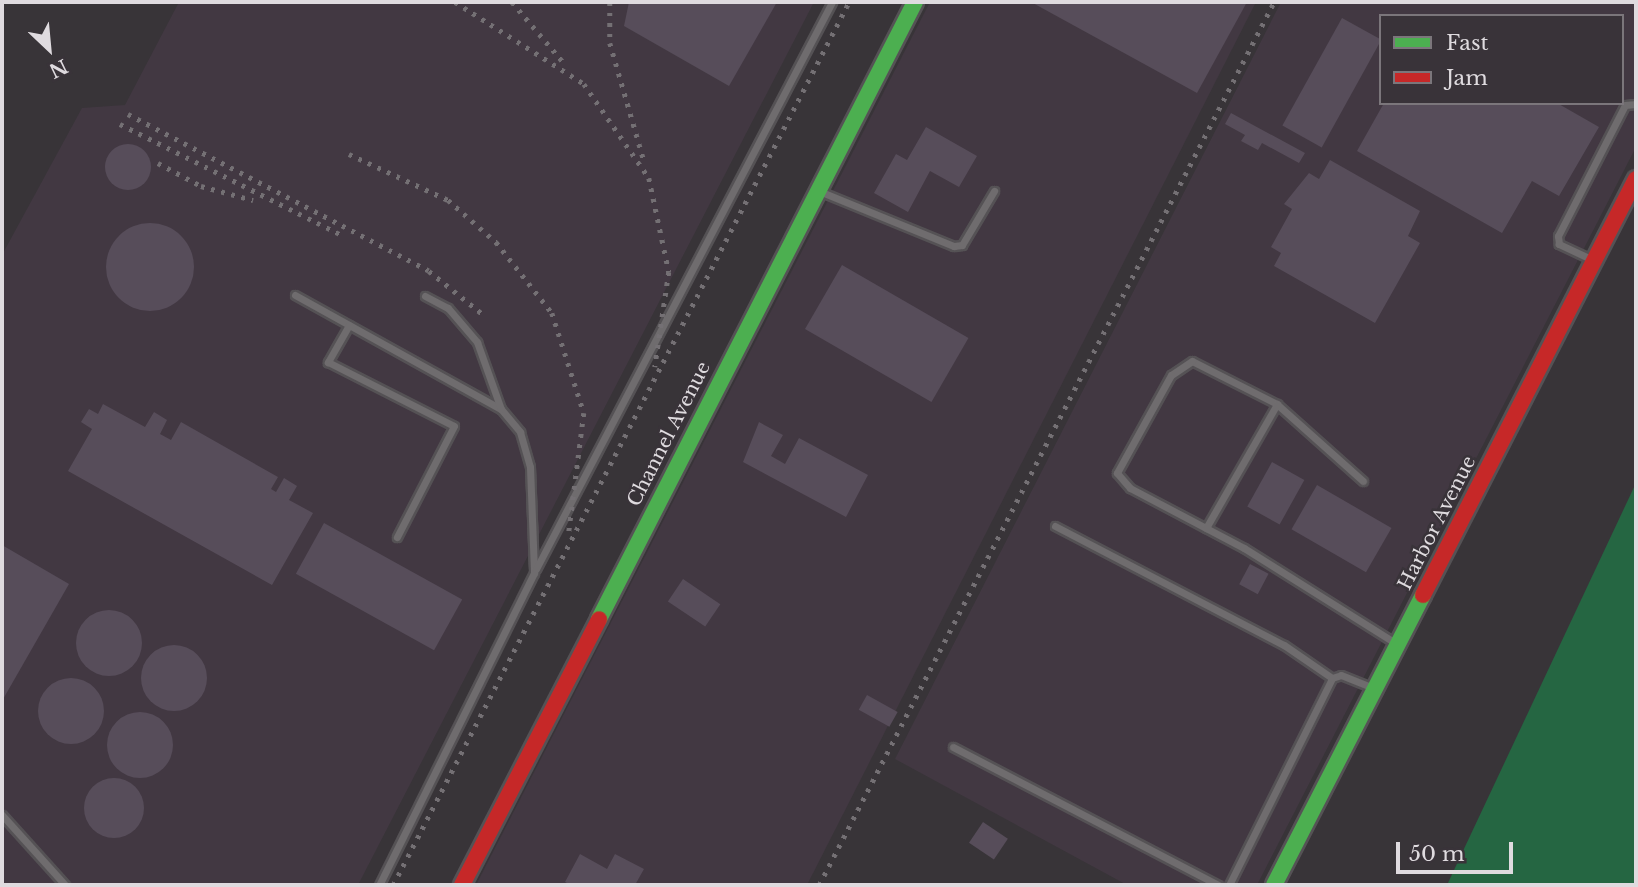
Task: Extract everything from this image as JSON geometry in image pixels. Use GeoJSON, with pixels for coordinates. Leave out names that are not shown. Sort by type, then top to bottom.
{"type":"FeatureCollection","features":[{"type":"Feature","properties":{"kind":"street","name":"Channel Avenue"},"geometry":{"type":"LineString","coordinates":[[461,885],[915,2]]}},
{"type":"Feature","properties":{"kind":"street","name":"Harbor Avenue"},"geometry":{"type":"LineString","coordinates":[[1274,885],[1636,179]]}},
{"type":"Feature","properties":{"kind":"lane"},"geometry":{"type":"LineString","coordinates":[[379,885],[534,573],[832,2]]}},
{"type":"Feature","properties":{"kind":"lane"},"geometry":{"type":"LineString","coordinates":[[1594,261],[1559,244],[1558,236],[1625,105],[1636,104]]}},
{"type":"Feature","properties":{"kind":"lane"},"geometry":{"type":"LineString","coordinates":[[818,191],[954,246],[962,246],[994,191]]}},
{"type":"Feature","properties":{"kind":"lane"},"geometry":{"type":"LineString","coordinates":[[295,295],[501,409]]}},
{"type":"Feature","properties":{"kind":"lane"},"geometry":{"type":"LineString","coordinates":[[425,296],[448,309],[477,342],[501,409],[520,432],[530,467],[534,573]]}},
{"type":"Feature","properties":{"kind":"lane"},"geometry":{"type":"LineString","coordinates":[[349,325],[328,362],[454,426],[397,537]]}},
{"type":"Feature","properties":{"kind":"lane"},"geometry":{"type":"LineString","coordinates":[[1363,481],[1277,404],[1192,361],[1171,375],[1117,473],[1130,488],[1206,528],[1398,644]]}},
{"type":"Feature","properties":{"kind":"lane"},"geometry":{"type":"LineString","coordinates":[[1206,528],[1277,404]]}},
{"type":"Feature","properties":{"kind":"lane"},"geometry":{"type":"LineString","coordinates":[[1055,526],[1284,645],[1332,678]]}},
{"type":"Feature","properties":{"kind":"lane"},"geometry":{"type":"LineString","coordinates":[[1229,885],[1332,678],[1341,675],[1375,688]]}},
{"type":"Feature","properties":{"kind":"lane"},"geometry":{"type":"LineString","coordinates":[[953,747],[1219,885]]}},
{"type":"Feature","properties":{"kind":"lane"},"geometry":{"type":"LineString","coordinates":[[2,815],[65,885]]}},
{"type":"Feature","properties":{"kind":"shaded area"},"geometry":{"type":"Polygon","coordinates":[[[179,2],[814,2],[358,885],[2,885],[2,255],[82,108],[125,105],[179,2]]]}},
{"type":"Feature","properties":{"kind":"shaded area"},"geometry":{"type":"Polygon","coordinates":[[[930,2],[1256,2],[807,885],[476,885],[930,2]]]}},
{"type":"Feature","properties":{"kind":"shaded area"},"geometry":{"type":"Polygon","coordinates":[[[1281,2],[1636,2],[1636,147],[1257,885],[1127,885],[895,759],[1281,2]]]}},
{"type":"Feature","properties":{"kind":"green space"},"geometry":{"type":"Polygon","coordinates":[[[1636,483],[1636,885],[1447,885],[1636,483]]]}},
{"type":"Feature","properties":{"kind":"building"},"geometry":{"type":"Polygon","coordinates":[[[629,2],[777,2],[729,86],[624,26],[629,2]]]}},
{"type":"Feature","properties":{"kind":"building"},"geometry":{"type":"Polygon","coordinates":[[[1031,2],[1247,2],[1197,93],[1031,2]]]}},
{"type":"Feature","properties":{"kind":"building"},"geometry":{"type":"Polygon","coordinates":[[[1342,18],[1379,39],[1379,44],[1322,147],[1282,126],[1342,18]]]}},
{"type":"Feature","properties":{"kind":"building"},"geometry":{"type":"Polygon","coordinates":[[[1383,105],[1560,105],[1599,127],[1559,196],[1532,181],[1502,233],[1357,151],[1383,105]]]}},
{"type":"Feature","properties":{"kind":"building"},"geometry":{"type":"Polygon","coordinates":[[[1231,113],[1305,153],[1299,163],[1262,143],[1258,150],[1241,141],[1245,135],[1225,124],[1231,113]]]}},
{"type":"Feature","properties":{"kind":"building"},"geometry":{"type":"Polygon","coordinates":[[[926,127],[977,156],[959,187],[930,171],[908,212],[874,193],[896,154],[907,160],[926,127]]]}},
{"type":"Feature","properties":{"kind":"building"},"geometry":{"type":"Polygon","coordinates":[[[128,144],[145,150],[151,167],[145,184],[128,190],[111,184],[105,167],[111,150],[128,144]]]}},
{"type":"Feature","properties":{"kind":"building"},"geometry":{"type":"Polygon","coordinates":[[[1330,160],[1420,211],[1408,236],[1420,243],[1375,323],[1274,266],[1281,253],[1271,247],[1292,209],[1284,204],[1309,173],[1319,179],[1330,160]]]}},
{"type":"Feature","properties":{"kind":"building"},"geometry":{"type":"Polygon","coordinates":[[[150,223],[167,226],[181,236],[191,250],[194,267],[191,284],[181,298],[167,308],[150,311],[133,308],[119,298],[109,284],[106,267],[109,250],[119,236],[133,226],[150,223]]]}},
{"type":"Feature","properties":{"kind":"building"},"geometry":{"type":"Polygon","coordinates":[[[842,265],[968,338],[931,402],[805,329],[842,265]]]}},
{"type":"Feature","properties":{"kind":"building"},"geometry":{"type":"Polygon","coordinates":[[[103,404],[145,427],[154,412],[167,420],[160,434],[171,440],[181,422],[278,477],[271,489],[276,492],[284,478],[297,486],[289,500],[313,513],[272,585],[68,471],[92,429],[81,422],[89,409],[98,414],[103,404]]]}},
{"type":"Feature","properties":{"kind":"building"},"geometry":{"type":"Polygon","coordinates":[[[759,422],[783,435],[771,456],[785,464],[799,438],[868,475],[846,517],[743,462],[759,422]]]}},
{"type":"Feature","properties":{"kind":"building"},"geometry":{"type":"Polygon","coordinates":[[[1272,462],[1304,480],[1280,525],[1247,507],[1272,462]]]}},
{"type":"Feature","properties":{"kind":"building"},"geometry":{"type":"Polygon","coordinates":[[[1317,485],[1391,528],[1366,572],[1292,529],[1317,485]]]}},
{"type":"Feature","properties":{"kind":"building"},"geometry":{"type":"Polygon","coordinates":[[[324,523],[462,600],[434,650],[296,574],[324,523]]]}},
{"type":"Feature","properties":{"kind":"building"},"geometry":{"type":"Polygon","coordinates":[[[2,545],[69,584],[2,701],[2,545]]]}},
{"type":"Feature","properties":{"kind":"building"},"geometry":{"type":"Polygon","coordinates":[[[1250,564],[1269,574],[1258,594],[1239,584],[1250,564]]]}},
{"type":"Feature","properties":{"kind":"building"},"geometry":{"type":"Polygon","coordinates":[[[683,579],[720,604],[705,627],[668,601],[683,579]]]}},
{"type":"Feature","properties":{"kind":"building"},"geometry":{"type":"Polygon","coordinates":[[[109,610],[122,613],[132,620],[139,630],[142,643],[139,656],[132,666],[122,673],[109,676],[96,673],[86,666],[79,656],[76,643],[79,630],[86,620],[96,613],[109,610]]]}},
{"type":"Feature","properties":{"kind":"building"},"geometry":{"type":"Polygon","coordinates":[[[174,645],[187,648],[197,655],[204,665],[207,678],[204,691],[197,701],[187,708],[174,711],[161,708],[151,701],[144,691],[141,678],[144,665],[151,655],[161,648],[174,645]]]}},
{"type":"Feature","properties":{"kind":"building"},"geometry":{"type":"Polygon","coordinates":[[[71,678],[84,681],[94,688],[101,698],[104,711],[101,724],[94,734],[84,741],[71,744],[58,741],[48,734],[41,724],[38,711],[41,698],[48,688],[58,681],[71,678]]]}},
{"type":"Feature","properties":{"kind":"building"},"geometry":{"type":"Polygon","coordinates":[[[867,695],[898,712],[889,727],[859,710],[867,695]]]}},
{"type":"Feature","properties":{"kind":"building"},"geometry":{"type":"Polygon","coordinates":[[[140,712],[153,715],[163,722],[170,732],[173,745],[170,758],[163,768],[153,775],[140,778],[127,775],[117,768],[110,758],[107,745],[110,732],[117,722],[127,715],[140,712]]]}},
{"type":"Feature","properties":{"kind":"building"},"geometry":{"type":"Polygon","coordinates":[[[114,778],[131,783],[139,791],[144,808],[139,825],[131,833],[114,838],[97,833],[89,825],[84,808],[89,791],[97,783],[114,778]]]}},
{"type":"Feature","properties":{"kind":"building"},"geometry":{"type":"Polygon","coordinates":[[[983,822],[1008,839],[994,860],[969,843],[983,822]]]}},
{"type":"Feature","properties":{"kind":"building"},"geometry":{"type":"Polygon","coordinates":[[[580,854],[607,869],[615,854],[644,869],[635,885],[571,885],[565,882],[580,854]]]}},
{"type":"Feature","properties":{"kind":"railway"},"geometry":{"type":"LineString","coordinates":[[455,2],[584,84],[649,178],[669,272],[655,367]]}},
{"type":"Feature","properties":{"kind":"railway"},"geometry":{"type":"LineString","coordinates":[[512,2],[565,64]]}},
{"type":"Feature","properties":{"kind":"railway"},"geometry":{"type":"LineString","coordinates":[[610,2],[610,43],[644,161]]}},
{"type":"Feature","properties":{"kind":"railway"},"geometry":{"type":"LineString","coordinates":[[393,885],[849,2]]}},
{"type":"Feature","properties":{"kind":"railway"},"geometry":{"type":"LineString","coordinates":[[819,885],[1274,2]]}},
{"type":"Feature","properties":{"kind":"railway"},"geometry":{"type":"LineString","coordinates":[[128,114],[429,271],[485,316]]}},
{"type":"Feature","properties":{"kind":"railway"},"geometry":{"type":"LineString","coordinates":[[120,124],[340,234]]}},
{"type":"Feature","properties":{"kind":"railway"},"geometry":{"type":"LineString","coordinates":[[349,154],[448,200],[496,242],[552,313],[584,413],[569,532]]}},
{"type":"Feature","properties":{"kind":"railway"},"geometry":{"type":"LineString","coordinates":[[158,163],[201,186],[253,200]]}},
{"type":"Feature","properties":{"kind":"traffic: fast"},"geometry":{"type":"LineString","coordinates":[[599,619],[915,2]]}},
{"type":"Feature","properties":{"kind":"traffic: fast"},"geometry":{"type":"LineString","coordinates":[[1274,885],[1423,595]]}},
{"type":"Feature","properties":{"kind":"traffic: jam"},"geometry":{"type":"LineString","coordinates":[[1423,595],[1636,179]]}},
{"type":"Feature","properties":{"kind":"traffic: jam"},"geometry":{"type":"LineString","coordinates":[[462,885],[599,619]]}}]}
